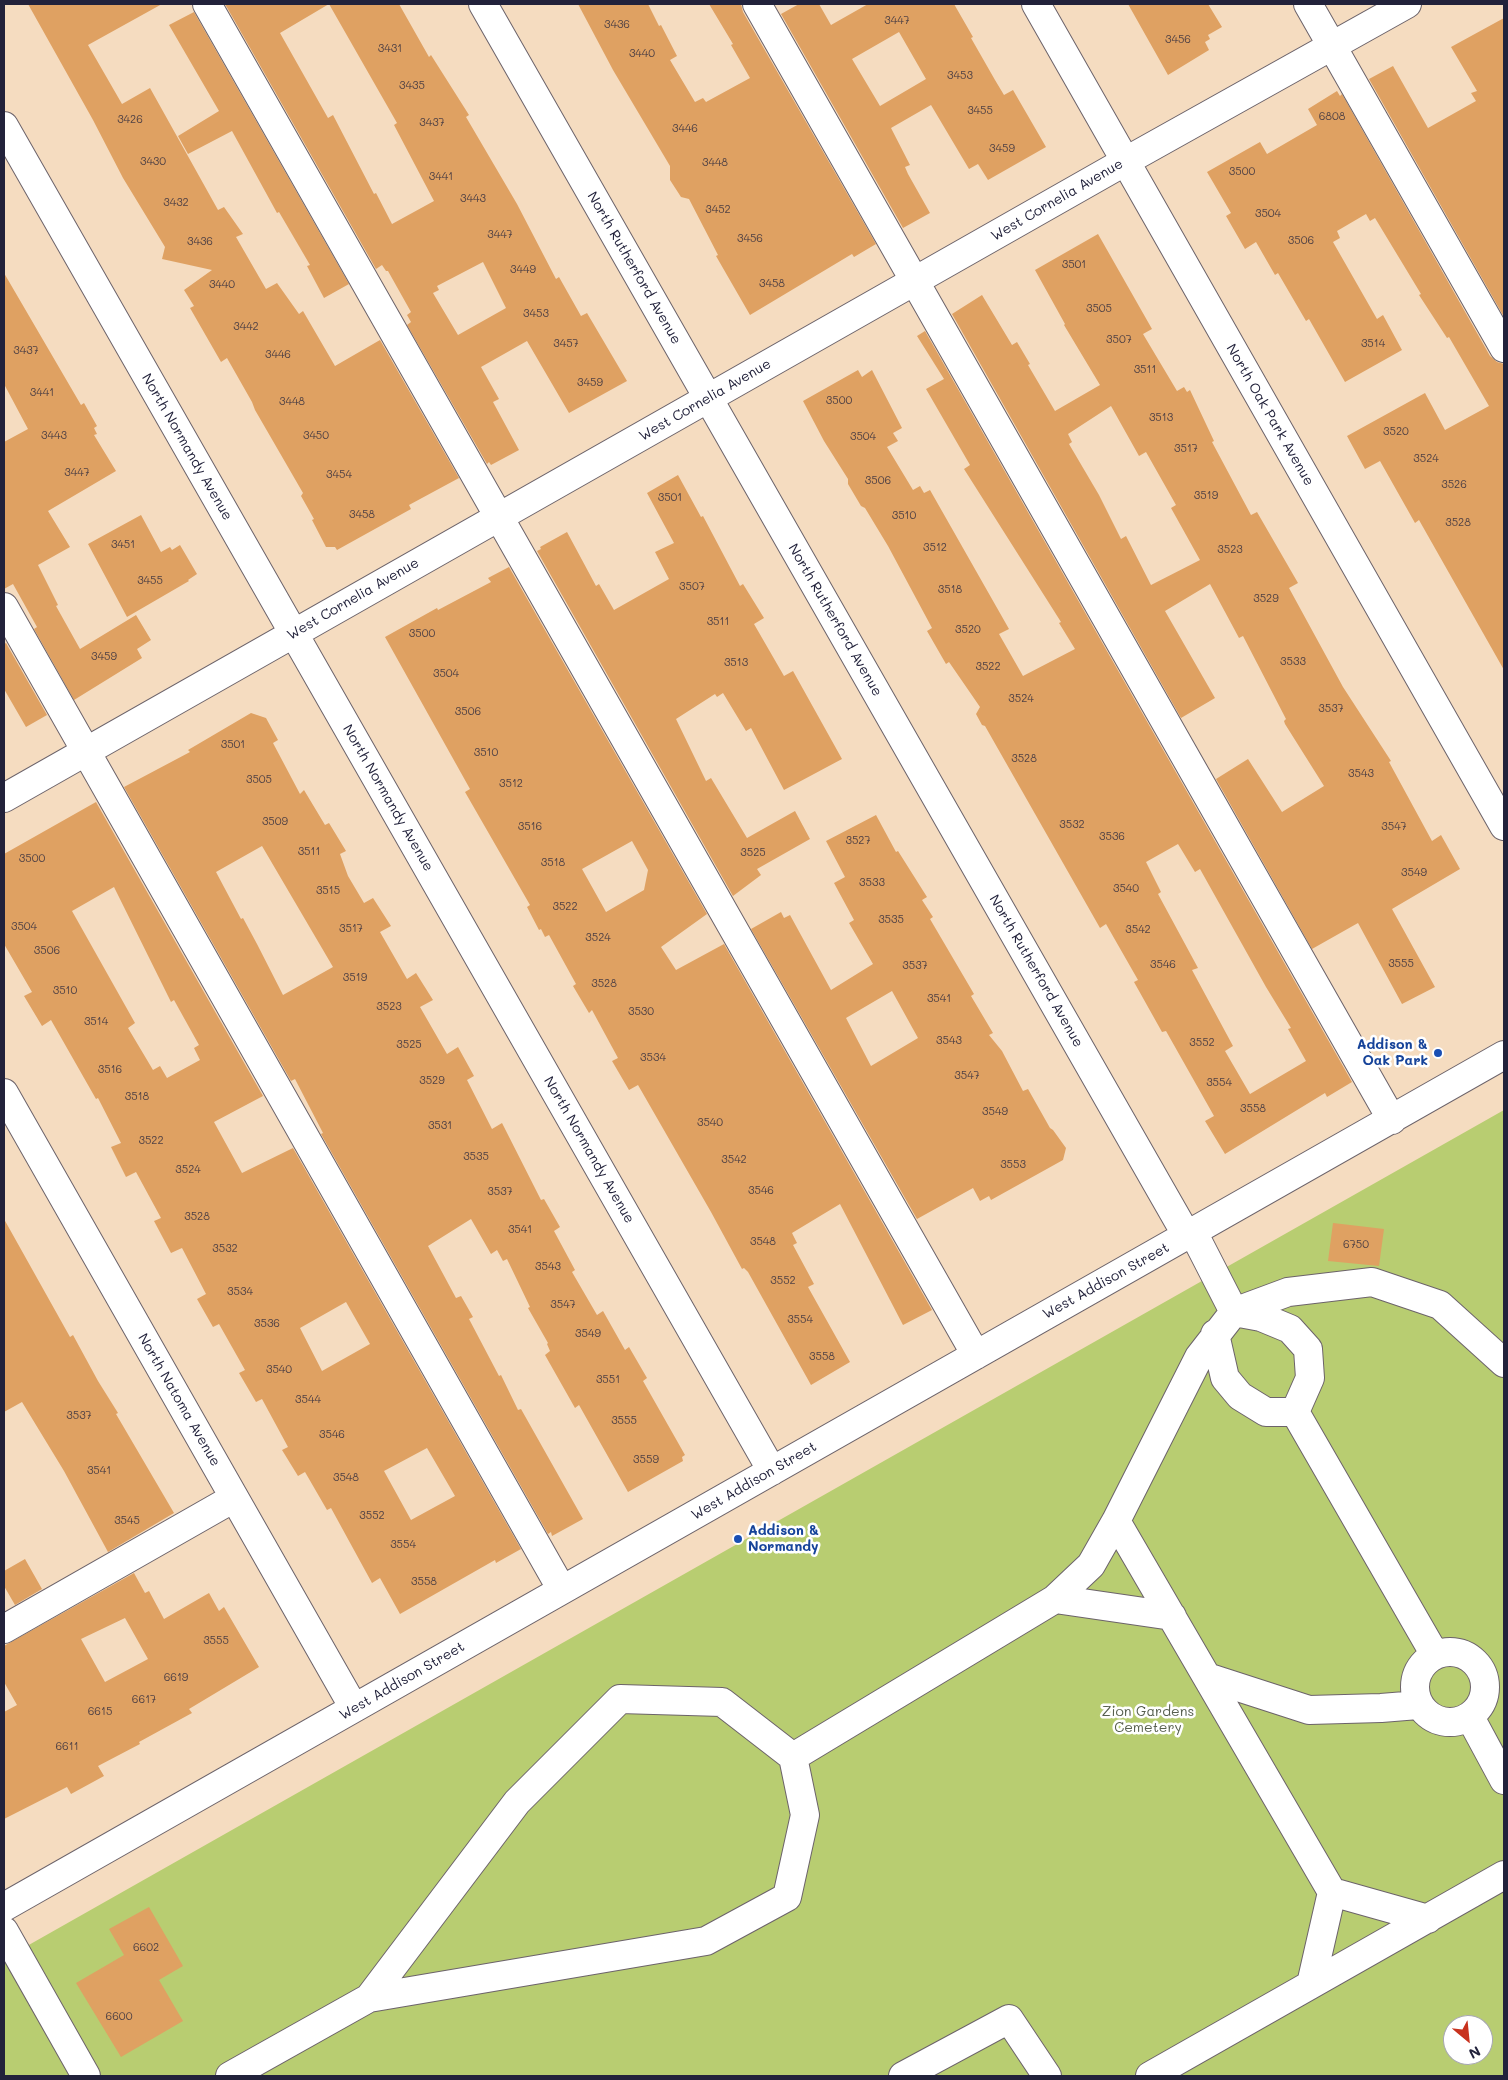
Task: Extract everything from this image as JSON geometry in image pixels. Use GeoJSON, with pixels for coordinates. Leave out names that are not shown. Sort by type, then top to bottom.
{"type":"FeatureCollection","features":[{"type":"Feature","properties":{"kind":"street"},"geometry":{"type":"LineString","coordinates":[[207,4],[976,1355]]}},
{"type":"Feature","properties":{"kind":"street","name":"North Rutherford Avenue"},"geometry":{"type":"LineString","coordinates":[[483,4],[1234,1312]]}},
{"type":"Feature","properties":{"kind":"street"},"geometry":{"type":"LineString","coordinates":[[757,4],[1392,1120]]}},
{"type":"Feature","properties":{"kind":"street","name":"North Oak Park Avenue"},"geometry":{"type":"LineString","coordinates":[[1036,4],[1126,161],[1494,786],[1504,826]]}},
{"type":"Feature","properties":{"kind":"street"},"geometry":{"type":"LineString","coordinates":[[1308,4],[1504,348]]}},
{"type":"Feature","properties":{"kind":"street","name":"West Cornelia Avenue"},"geometry":{"type":"LineString","coordinates":[[4,798],[1126,161],[1407,4]]}},
{"type":"Feature","properties":{"kind":"street","name":"North Normandy Avenue"},"geometry":{"type":"LineString","coordinates":[[4,126],[772,1471]]}},
{"type":"Feature","properties":{"kind":"street"},"geometry":{"type":"LineString","coordinates":[[4,607],[562,1590]]}},
{"type":"Feature","properties":{"kind":"street","name":"West Addison Street"},"geometry":{"type":"LineString","coordinates":[[4,1907],[1504,1056]]}},
{"type":"Feature","properties":{"kind":"street","name":"North Natoma Avenue"},"geometry":{"type":"LineString","coordinates":[[4,1093],[354,1708]]}},
{"type":"Feature","properties":{"kind":"street"},"geometry":{"type":"LineString","coordinates":[[793,1757],[1055,1599],[1091,1565],[1116,1521],[1198,1357],[1234,1312],[1288,1292],[1372,1282],[1440,1305],[1504,1363]]}},
{"type":"Feature","properties":{"kind":"street"},"geometry":{"type":"LineString","coordinates":[[1234,1312],[1261,1316],[1290,1329],[1308,1349],[1310,1378],[1295,1412]]}},
{"type":"Feature","properties":{"kind":"street"},"geometry":{"type":"LineString","coordinates":[[1215,1334],[1226,1378],[1240,1396],[1266,1412],[1295,1412]]}},
{"type":"Feature","properties":{"kind":"street"},"geometry":{"type":"LineString","coordinates":[[1295,1412],[1435,1655]]}},
{"type":"Feature","properties":{"kind":"street"},"geometry":{"type":"LineString","coordinates":[[4,1629],[234,1498]]}},
{"type":"Feature","properties":{"kind":"street"},"geometry":{"type":"LineString","coordinates":[[1116,1521],[1332,1892],[1311,1984]]}},
{"type":"Feature","properties":{"kind":"street"},"geometry":{"type":"LineString","coordinates":[[1055,1599],[1172,1616]]}},
{"type":"Feature","properties":{"kind":"street"},"geometry":{"type":"LineString","coordinates":[[1446,1652],[1458,1653],[1469,1657],[1483,1675],[1495,1685],[1470,1716],[1459,1722],[1436,1720],[1426,1714],[1418,1704],[1414,1694],[1414,1682],[1418,1671],[1425,1661],[1435,1655],[1446,1652]]}},
{"type":"Feature","properties":{"kind":"street"},"geometry":{"type":"LineString","coordinates":[[1207,1677],[1309,1710],[1381,1708],[1418,1704]]}},
{"type":"Feature","properties":{"kind":"street"},"geometry":{"type":"LineString","coordinates":[[230,2076],[369,1998],[706,1941],[787,1897],[805,1815],[793,1757],[722,1702],[620,1699],[517,1802],[369,1998]]}},
{"type":"Feature","properties":{"kind":"street"},"geometry":{"type":"LineString","coordinates":[[1470,1716],[1504,1780]]}},
{"type":"Feature","properties":{"kind":"street"},"geometry":{"type":"LineString","coordinates":[[1150,2076],[1504,1876]]}},
{"type":"Feature","properties":{"kind":"street"},"geometry":{"type":"LineString","coordinates":[[1332,1892],[1428,1919]]}},
{"type":"Feature","properties":{"kind":"street"},"geometry":{"type":"LineString","coordinates":[[4,1931],[86,2076]]}},
{"type":"Feature","properties":{"kind":"street"},"geometry":{"type":"LineString","coordinates":[[903,2076],[1009,2019],[1047,2076]]}},
{"type":"Feature","properties":{"kind":"green space","name":"Zion Gardens Cemetery"},"geometry":{"type":"Polygon","coordinates":[[[1504,1110],[1504,2076],[4,2076],[4,1959],[1504,1110]]]}},
{"type":"Feature","properties":{"kind":"building"},"geometry":{"type":"Polygon","coordinates":[[[28,4],[162,4],[88,45],[122,104],[150,88],[218,210],[224,207],[243,234],[236,237],[266,289],[277,283],[299,314],[303,311],[335,366],[380,340],[459,478],[409,505],[411,509],[337,550],[335,547],[326,547],[312,520],[314,519],[301,496],[303,493],[227,358],[221,362],[190,308],[194,306],[184,290],[212,270],[162,259],[165,247],[123,178],[28,4]]]}},
{"type":"Feature","properties":{"kind":"building"},"geometry":{"type":"Polygon","coordinates":[[[225,4],[329,4],[399,4],[429,57],[431,55],[469,115],[466,117],[517,204],[556,279],[559,277],[581,316],[587,313],[627,381],[569,413],[527,341],[481,367],[499,399],[493,402],[519,450],[491,465],[489,462],[487,464],[407,325],[411,322],[407,315],[411,312],[388,271],[382,265],[376,269],[225,4]],[[329,4],[280,33],[328,118],[333,115],[374,194],[376,193],[392,224],[434,201],[394,125],[397,123],[329,4]],[[483,262],[437,286],[439,290],[433,293],[458,335],[506,308],[483,262]]]}},
{"type":"Feature","properties":{"kind":"building"},"geometry":{"type":"Polygon","coordinates":[[[578,4],[648,4],[677,56],[670,60],[695,102],[703,98],[706,102],[750,78],[731,45],[733,44],[709,4],[741,4],[743,12],[876,244],[854,257],[852,254],[750,315],[716,256],[718,255],[689,199],[681,197],[670,180],[670,166],[613,70],[578,4]]]}},
{"type":"Feature","properties":{"kind":"building"},"geometry":{"type":"Polygon","coordinates":[[[799,4],[819,4],[831,25],[868,4],[954,4],[1004,95],[1013,90],[1046,147],[988,180],[978,164],[969,169],[931,105],[891,128],[910,165],[905,167],[908,174],[930,213],[903,228],[781,14],[799,4]],[[899,32],[852,59],[880,106],[926,79],[899,32]]]}},
{"type":"Feature","properties":{"kind":"building"},"geometry":{"type":"Polygon","coordinates":[[[1128,4],[1208,4],[1222,27],[1208,35],[1210,39],[1205,42],[1209,50],[1168,75],[1128,4]]]}},
{"type":"Feature","properties":{"kind":"building"},"geometry":{"type":"Polygon","coordinates":[[[194,12],[349,284],[324,298],[307,266],[310,265],[279,212],[277,213],[232,131],[188,154],[178,136],[219,111],[169,25],[194,12]]]}},
{"type":"Feature","properties":{"kind":"building"},"geometry":{"type":"Polygon","coordinates":[[[1504,18],[1504,317],[1369,79],[1393,66],[1428,128],[1476,101],[1471,93],[1477,91],[1451,47],[1504,18]]]}},
{"type":"Feature","properties":{"kind":"building"},"geometry":{"type":"Polygon","coordinates":[[[1337,91],[1340,96],[1342,94],[1490,356],[1497,362],[1504,364],[1504,670],[1419,520],[1415,523],[1380,461],[1365,469],[1347,436],[1425,393],[1445,430],[1489,406],[1449,337],[1447,338],[1419,295],[1421,294],[1375,218],[1370,221],[1366,214],[1337,231],[1340,238],[1333,242],[1377,319],[1383,315],[1402,350],[1345,382],[1309,319],[1306,321],[1278,273],[1275,275],[1256,242],[1245,249],[1226,216],[1231,213],[1207,172],[1260,142],[1267,154],[1317,125],[1308,109],[1337,91]]]}},
{"type":"Feature","properties":{"kind":"building"},"geometry":{"type":"Polygon","coordinates":[[[1098,234],[1152,329],[1143,334],[1177,391],[1184,387],[1187,392],[1190,390],[1214,441],[1212,442],[1251,515],[1257,512],[1298,583],[1289,588],[1343,687],[1391,761],[1389,762],[1432,841],[1441,835],[1460,869],[1392,909],[1435,987],[1402,1004],[1358,923],[1312,949],[1216,779],[1248,759],[1282,812],[1324,786],[1285,724],[1284,721],[1286,719],[1243,636],[1239,638],[1210,584],[1165,611],[1215,698],[1181,718],[952,314],[982,295],[1012,345],[1017,342],[1055,411],[1100,385],[1064,325],[1035,270],[1098,234]],[[1111,406],[1068,434],[1072,442],[1069,444],[1099,495],[1121,539],[1126,536],[1151,585],[1200,560],[1171,508],[1176,505],[1146,452],[1139,456],[1111,406]]]}},
{"type":"Feature","properties":{"kind":"building"},"geometry":{"type":"Polygon","coordinates":[[[4,273],[81,405],[84,403],[97,426],[94,428],[97,434],[94,435],[116,471],[48,511],[70,547],[38,565],[58,605],[56,606],[80,649],[136,615],[151,640],[137,649],[142,658],[74,700],[34,629],[37,627],[13,584],[4,589],[4,442],[28,429],[4,384],[4,273]]]}},
{"type":"Feature","properties":{"kind":"building"},"geometry":{"type":"Polygon","coordinates":[[[925,331],[1352,1082],[1327,1097],[1325,1093],[1225,1154],[1205,1121],[1214,1116],[1166,1031],[1162,1032],[1134,982],[1138,980],[1106,924],[1100,928],[985,726],[982,725],[976,714],[980,707],[949,662],[946,664],[927,631],[932,628],[888,546],[848,484],[848,479],[824,441],[803,401],[858,370],[862,377],[872,370],[902,428],[893,433],[898,441],[887,447],[913,490],[920,486],[924,493],[930,490],[1009,629],[999,634],[1023,676],[1075,649],[1059,623],[1061,622],[964,469],[970,465],[926,389],[944,379],[917,336],[925,331]],[[1178,844],[1146,862],[1161,892],[1158,894],[1198,968],[1192,970],[1233,1046],[1225,1051],[1250,1094],[1306,1061],[1288,1029],[1291,1028],[1200,869],[1195,872],[1178,844]]]}},
{"type":"Feature","properties":{"kind":"building"},"geometry":{"type":"Polygon","coordinates":[[[678,475],[701,517],[703,516],[740,586],[743,584],[764,618],[754,624],[784,676],[793,671],[842,759],[784,790],[751,728],[746,731],[723,693],[717,697],[715,694],[676,719],[706,781],[711,778],[747,838],[795,811],[810,839],[757,869],[761,875],[733,896],[537,551],[541,549],[540,547],[567,532],[596,586],[599,584],[614,610],[669,579],[655,552],[674,543],[647,493],[678,475]]]}},
{"type":"Feature","properties":{"kind":"building"},"geometry":{"type":"Polygon","coordinates":[[[141,515],[161,552],[170,547],[172,550],[180,545],[197,574],[189,581],[127,617],[88,544],[141,515]]]}},
{"type":"Feature","properties":{"kind":"building"},"geometry":{"type":"Polygon","coordinates":[[[509,567],[707,914],[661,947],[676,970],[724,944],[932,1310],[903,1325],[840,1204],[792,1233],[797,1243],[793,1245],[814,1284],[808,1287],[850,1362],[811,1385],[748,1272],[744,1268],[742,1269],[638,1085],[629,1090],[612,1061],[618,1058],[592,1010],[589,1013],[573,986],[576,984],[549,935],[545,937],[541,929],[539,930],[527,907],[530,905],[465,792],[470,789],[385,637],[437,608],[438,610],[491,582],[488,578],[509,567]],[[632,841],[582,869],[606,912],[644,890],[648,870],[632,841]]]}},
{"type":"Feature","properties":{"kind":"building"},"geometry":{"type":"Polygon","coordinates":[[[6,643],[47,715],[26,727],[4,689],[4,644],[6,643]]]}},
{"type":"Feature","properties":{"kind":"building"},"geometry":{"type":"Polygon","coordinates":[[[251,713],[266,718],[278,740],[273,743],[300,794],[304,790],[325,825],[329,823],[346,851],[340,854],[348,876],[364,903],[373,898],[391,926],[380,932],[407,979],[416,973],[433,1000],[420,1007],[447,1054],[458,1047],[474,1076],[467,1080],[492,1129],[502,1123],[541,1200],[544,1199],[560,1227],[554,1231],[575,1270],[572,1272],[597,1315],[603,1311],[625,1350],[629,1347],[647,1378],[643,1381],[685,1455],[682,1457],[683,1461],[628,1492],[579,1405],[575,1408],[545,1355],[550,1351],[548,1343],[528,1308],[530,1307],[507,1259],[503,1261],[497,1250],[491,1254],[471,1219],[428,1246],[456,1298],[461,1296],[473,1317],[469,1319],[499,1376],[501,1375],[518,1410],[521,1409],[583,1519],[552,1536],[551,1532],[548,1534],[321,1134],[323,1133],[295,1079],[291,1081],[124,787],[190,752],[188,750],[251,713]],[[262,846],[216,872],[241,919],[243,918],[283,995],[333,967],[262,846]]]}},
{"type":"Feature","properties":{"kind":"building"},"geometry":{"type":"Polygon","coordinates":[[[96,802],[263,1096],[214,1122],[242,1173],[293,1148],[521,1549],[496,1563],[495,1560],[400,1614],[380,1578],[372,1583],[331,1508],[327,1510],[305,1472],[298,1476],[282,1450],[288,1447],[262,1399],[256,1402],[239,1373],[245,1370],[219,1324],[213,1327],[197,1299],[206,1294],[182,1248],[171,1253],[154,1221],[161,1218],[136,1172],[126,1177],[111,1147],[121,1143],[98,1098],[96,1099],[51,1020],[42,1026],[24,996],[32,992],[4,944],[4,854],[96,802]],[[114,887],[72,911],[135,1023],[128,1028],[153,1070],[160,1066],[167,1078],[200,1060],[194,1048],[199,1045],[174,1000],[171,1002],[114,887]],[[346,1302],[300,1328],[322,1371],[370,1344],[346,1302]],[[427,1448],[384,1471],[411,1520],[455,1496],[427,1448]]]}},
{"type":"Feature","properties":{"kind":"building"},"geometry":{"type":"Polygon","coordinates":[[[876,815],[896,852],[898,851],[927,897],[922,900],[933,917],[930,919],[974,994],[971,996],[993,1033],[989,1035],[1002,1051],[1023,1091],[1028,1089],[1050,1128],[1066,1148],[1063,1160],[991,1200],[989,1196],[980,1201],[973,1188],[917,1219],[751,929],[781,912],[784,918],[790,915],[831,990],[873,964],[849,923],[854,920],[834,883],[845,877],[826,841],[876,815]],[[892,991],[846,1018],[871,1066],[918,1038],[892,991]]]}},
{"type":"Feature","properties":{"kind":"building"},"geometry":{"type":"Polygon","coordinates":[[[4,1219],[70,1337],[73,1335],[118,1413],[116,1414],[174,1513],[108,1552],[64,1471],[22,1402],[4,1412],[4,1219]]]}},
{"type":"Feature","properties":{"kind":"building"},"geometry":{"type":"Polygon","coordinates":[[[1333,1223],[1384,1229],[1379,1266],[1328,1261],[1333,1223]]]}},
{"type":"Feature","properties":{"kind":"building"},"geometry":{"type":"Polygon","coordinates":[[[25,1559],[42,1589],[15,1605],[4,1586],[4,1571],[25,1559]]]}},
{"type":"Feature","properties":{"kind":"building"},"geometry":{"type":"Polygon","coordinates":[[[134,1573],[145,1593],[149,1591],[164,1619],[209,1593],[219,1611],[224,1607],[259,1667],[189,1709],[192,1713],[98,1766],[104,1776],[71,1794],[67,1787],[4,1819],[4,1712],[17,1705],[4,1682],[4,1646],[134,1573]],[[125,1618],[81,1639],[105,1682],[148,1659],[125,1618]]]}},
{"type":"Feature","properties":{"kind":"building"},"geometry":{"type":"Polygon","coordinates":[[[149,1907],[183,1966],[159,1980],[183,2021],[121,2057],[76,1983],[124,1955],[109,1929],[149,1907]]]}},
{"type":"Feature","properties":{"kind":"place","name":"Addison & Oak Park"},"geometry":{"type":"Point","coordinates":[1438,1053]}},
{"type":"Feature","properties":{"kind":"place","name":"Addison & Normandy"},"geometry":{"type":"Point","coordinates":[738,1539]}}]}
